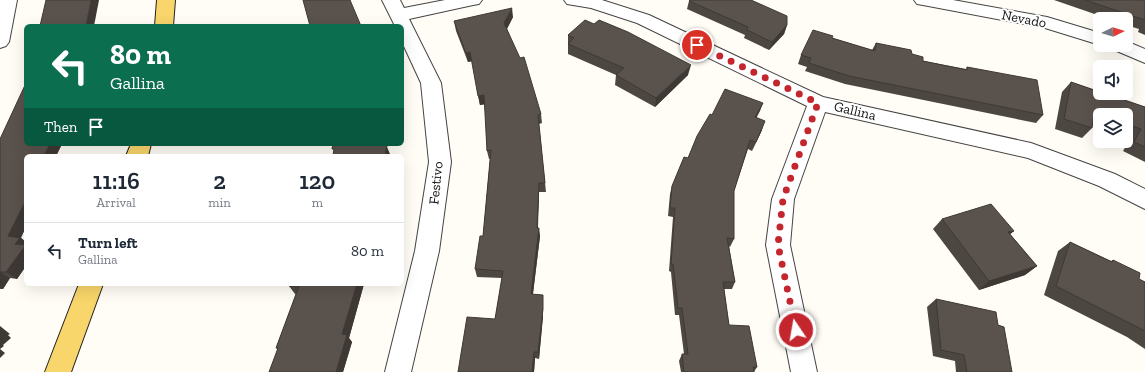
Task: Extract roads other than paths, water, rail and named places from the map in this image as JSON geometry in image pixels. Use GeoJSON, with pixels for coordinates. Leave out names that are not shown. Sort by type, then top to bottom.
{"type":"FeatureCollection","features":[{"type":"Feature","properties":{"kind":"main road"},"geometry":{"type":"LineString","coordinates":[[164,24],[166,0]]}},
{"type":"Feature","properties":{"kind":"main road"},"geometry":{"type":"LineString","coordinates":[[58,372],[90,286]]}},
{"type":"Feature","properties":{"kind":"street"},"geometry":{"type":"LineString","coordinates":[[0,42],[8,0]]}},
{"type":"Feature","properties":{"kind":"street"},"geometry":{"type":"LineString","coordinates":[[395,8],[473,0]]}},
{"type":"Feature","properties":{"kind":"street","name":"Gallina"},"geometry":{"type":"LineString","coordinates":[[573,0],[593,3],[643,19],[818,103],[1031,151],[1106,180],[1145,200]]}},
{"type":"Feature","properties":{"kind":"street","name":"Nevado"},"geometry":{"type":"LineString","coordinates":[[923,0],[1047,23],[1093,37]]}},
{"type":"Feature","properties":{"kind":"street","name":"Festivo"},"geometry":{"type":"LineString","coordinates":[[395,8],[403,24]]}},
{"type":"Feature","properties":{"kind":"street","name":"Festivo"},"geometry":{"type":"LineString","coordinates":[[398,372],[427,251],[440,162],[431,83],[404,27]]}},
{"type":"Feature","properties":{"kind":"street"},"geometry":{"type":"LineString","coordinates":[[1133,51],[1145,57]]}},
{"type":"Feature","properties":{"kind":"street"},"geometry":{"type":"LineString","coordinates":[[804,372],[778,245],[783,199],[818,103]]}}]}
